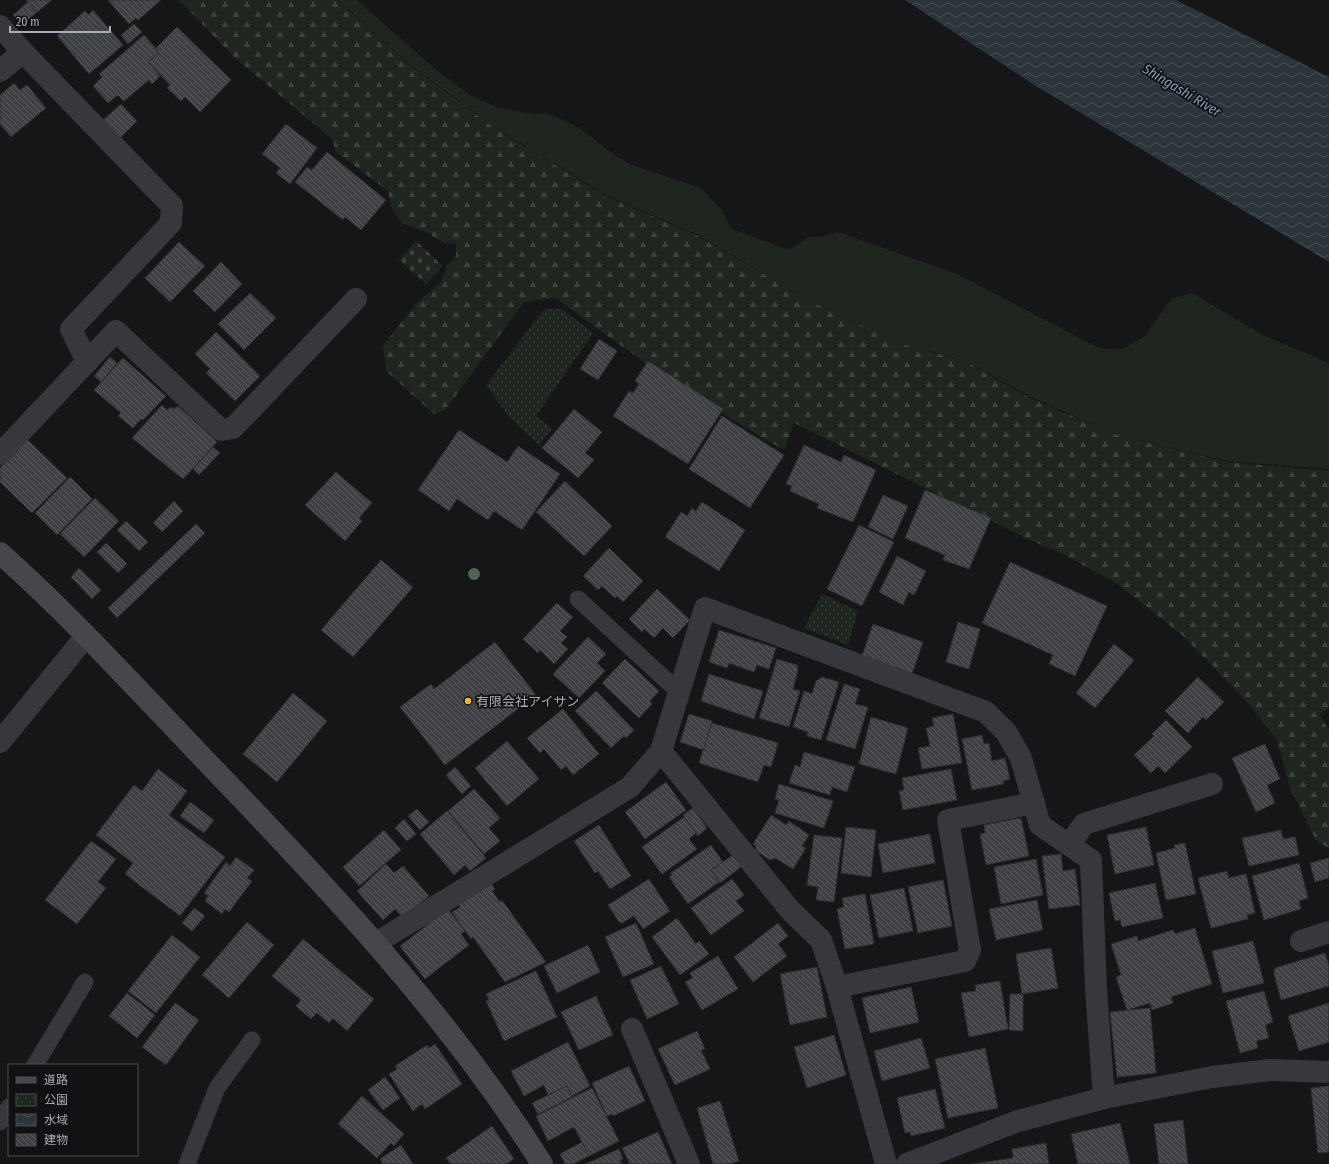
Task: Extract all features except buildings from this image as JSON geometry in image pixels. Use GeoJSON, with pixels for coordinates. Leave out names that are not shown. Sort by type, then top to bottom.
{"type":"FeatureCollection","features":[{"type":"Feature","properties":{"kind":"street"},"geometry":{"type":"LineString","coordinates":[[0,26],[23,52],[172,206],[172,223],[70,329],[87,362]]}},
{"type":"Feature","properties":{"kind":"street"},"geometry":{"type":"LineString","coordinates":[[0,71],[23,52]]}},
{"type":"Feature","properties":{"kind":"street"},"geometry":{"type":"LineString","coordinates":[[0,454],[116,332],[222,430],[233,428],[356,299]]}},
{"type":"Feature","properties":{"kind":"street"},"geometry":{"type":"LineString","coordinates":[[0,553],[86,636],[264,821],[376,943],[418,992],[469,1059],[542,1164]]}},
{"type":"Feature","properties":{"kind":"street"},"geometry":{"type":"LineString","coordinates":[[376,943],[630,787],[661,751],[705,608],[986,712],[1006,732],[1021,758],[1040,825],[1091,860],[1096,989],[1104,1098]]}},
{"type":"Feature","properties":{"kind":"street"},"geometry":{"type":"LineString","coordinates":[[0,742],[86,636]]}},
{"type":"Feature","properties":{"kind":"street"},"geometry":{"type":"LineString","coordinates":[[661,751],[790,910],[821,940],[837,987],[886,1164]]}},
{"type":"Feature","properties":{"kind":"street"},"geometry":{"type":"LineString","coordinates":[[1069,845],[1084,824],[1212,784]]}},
{"type":"Feature","properties":{"kind":"street"},"geometry":{"type":"LineString","coordinates":[[837,987],[965,961],[970,950],[948,820],[1034,803]]}},
{"type":"Feature","properties":{"kind":"street"},"geometry":{"type":"LineString","coordinates":[[1301,941],[1329,932]]}},
{"type":"Feature","properties":{"kind":"street"},"geometry":{"type":"LineString","coordinates":[[632,1029],[689,1164]]}},
{"type":"Feature","properties":{"kind":"street"},"geometry":{"type":"LineString","coordinates":[[907,1164],[1018,1122],[1104,1098],[1212,1077],[1270,1070],[1329,1072]]}},
{"type":"Feature","properties":{"kind":"lane"},"geometry":{"type":"LineString","coordinates":[[578,599],[679,692]]}},
{"type":"Feature","properties":{"kind":"lane"},"geometry":{"type":"LineString","coordinates":[[36,1064],[85,982]]}},
{"type":"Feature","properties":{"kind":"lane"},"geometry":{"type":"LineString","coordinates":[[188,1164],[217,1088],[252,1040]]}},
{"type":"Feature","properties":{"kind":"lane"},"geometry":{"type":"LineString","coordinates":[[0,1122],[8,1109]]}},
{"type":"Feature","properties":{"kind":"green space"},"geometry":{"type":"Polygon","coordinates":[[[179,0],[337,0],[409,65],[499,131],[608,197],[696,235],[808,300],[896,342],[964,361],[1032,399],[1117,435],[1226,462],[1329,471],[1329,707],[1320,714],[1329,731],[1329,848],[1317,842],[1290,788],[1277,740],[1243,697],[1182,635],[1116,583],[1059,552],[1034,542],[794,423],[784,450],[725,415],[668,378],[611,339],[556,298],[524,302],[446,409],[434,414],[386,371],[383,346],[415,305],[440,283],[447,266],[456,256],[456,244],[442,242],[428,233],[403,224],[392,209],[388,191],[336,152],[332,139],[235,58],[179,0]]]}},
{"type":"Feature","properties":{"kind":"green space"},"geometry":{"type":"Polygon","coordinates":[[[338,0],[357,0],[434,68],[470,95],[497,107],[531,114],[550,114],[579,128],[616,156],[632,165],[701,188],[722,210],[729,225],[733,229],[786,249],[790,249],[809,237],[822,237],[835,233],[841,233],[957,274],[1095,346],[1106,349],[1124,348],[1145,336],[1171,299],[1192,293],[1263,335],[1329,363],[1329,469],[1227,461],[1117,435],[1033,398],[965,361],[896,342],[808,300],[696,234],[608,196],[500,131],[409,64],[338,0]]]}},
{"type":"Feature","properties":{"kind":"green space"},"geometry":{"type":"Polygon","coordinates":[[[416,241],[443,266],[426,284],[399,260],[416,241]]]}},
{"type":"Feature","properties":{"kind":"green space"},"geometry":{"type":"Polygon","coordinates":[[[545,308],[562,309],[593,333],[536,416],[552,429],[539,445],[509,417],[486,385],[545,308]]]}},
{"type":"Feature","properties":{"kind":"green space"},"geometry":{"type":"Polygon","coordinates":[[[822,594],[858,611],[848,645],[804,628],[822,594]]]}},
{"type":"Feature","properties":{"kind":"water","name":"Shingashi River"},"geometry":{"type":"Polygon","coordinates":[[[905,0],[1176,0],[1329,77],[1329,262],[1036,86],[905,0]]]}},
{"type":"Feature","properties":{"kind":"place","name":"有限会社アイサン"},"geometry":{"type":"Point","coordinates":[468,701]}}]}
